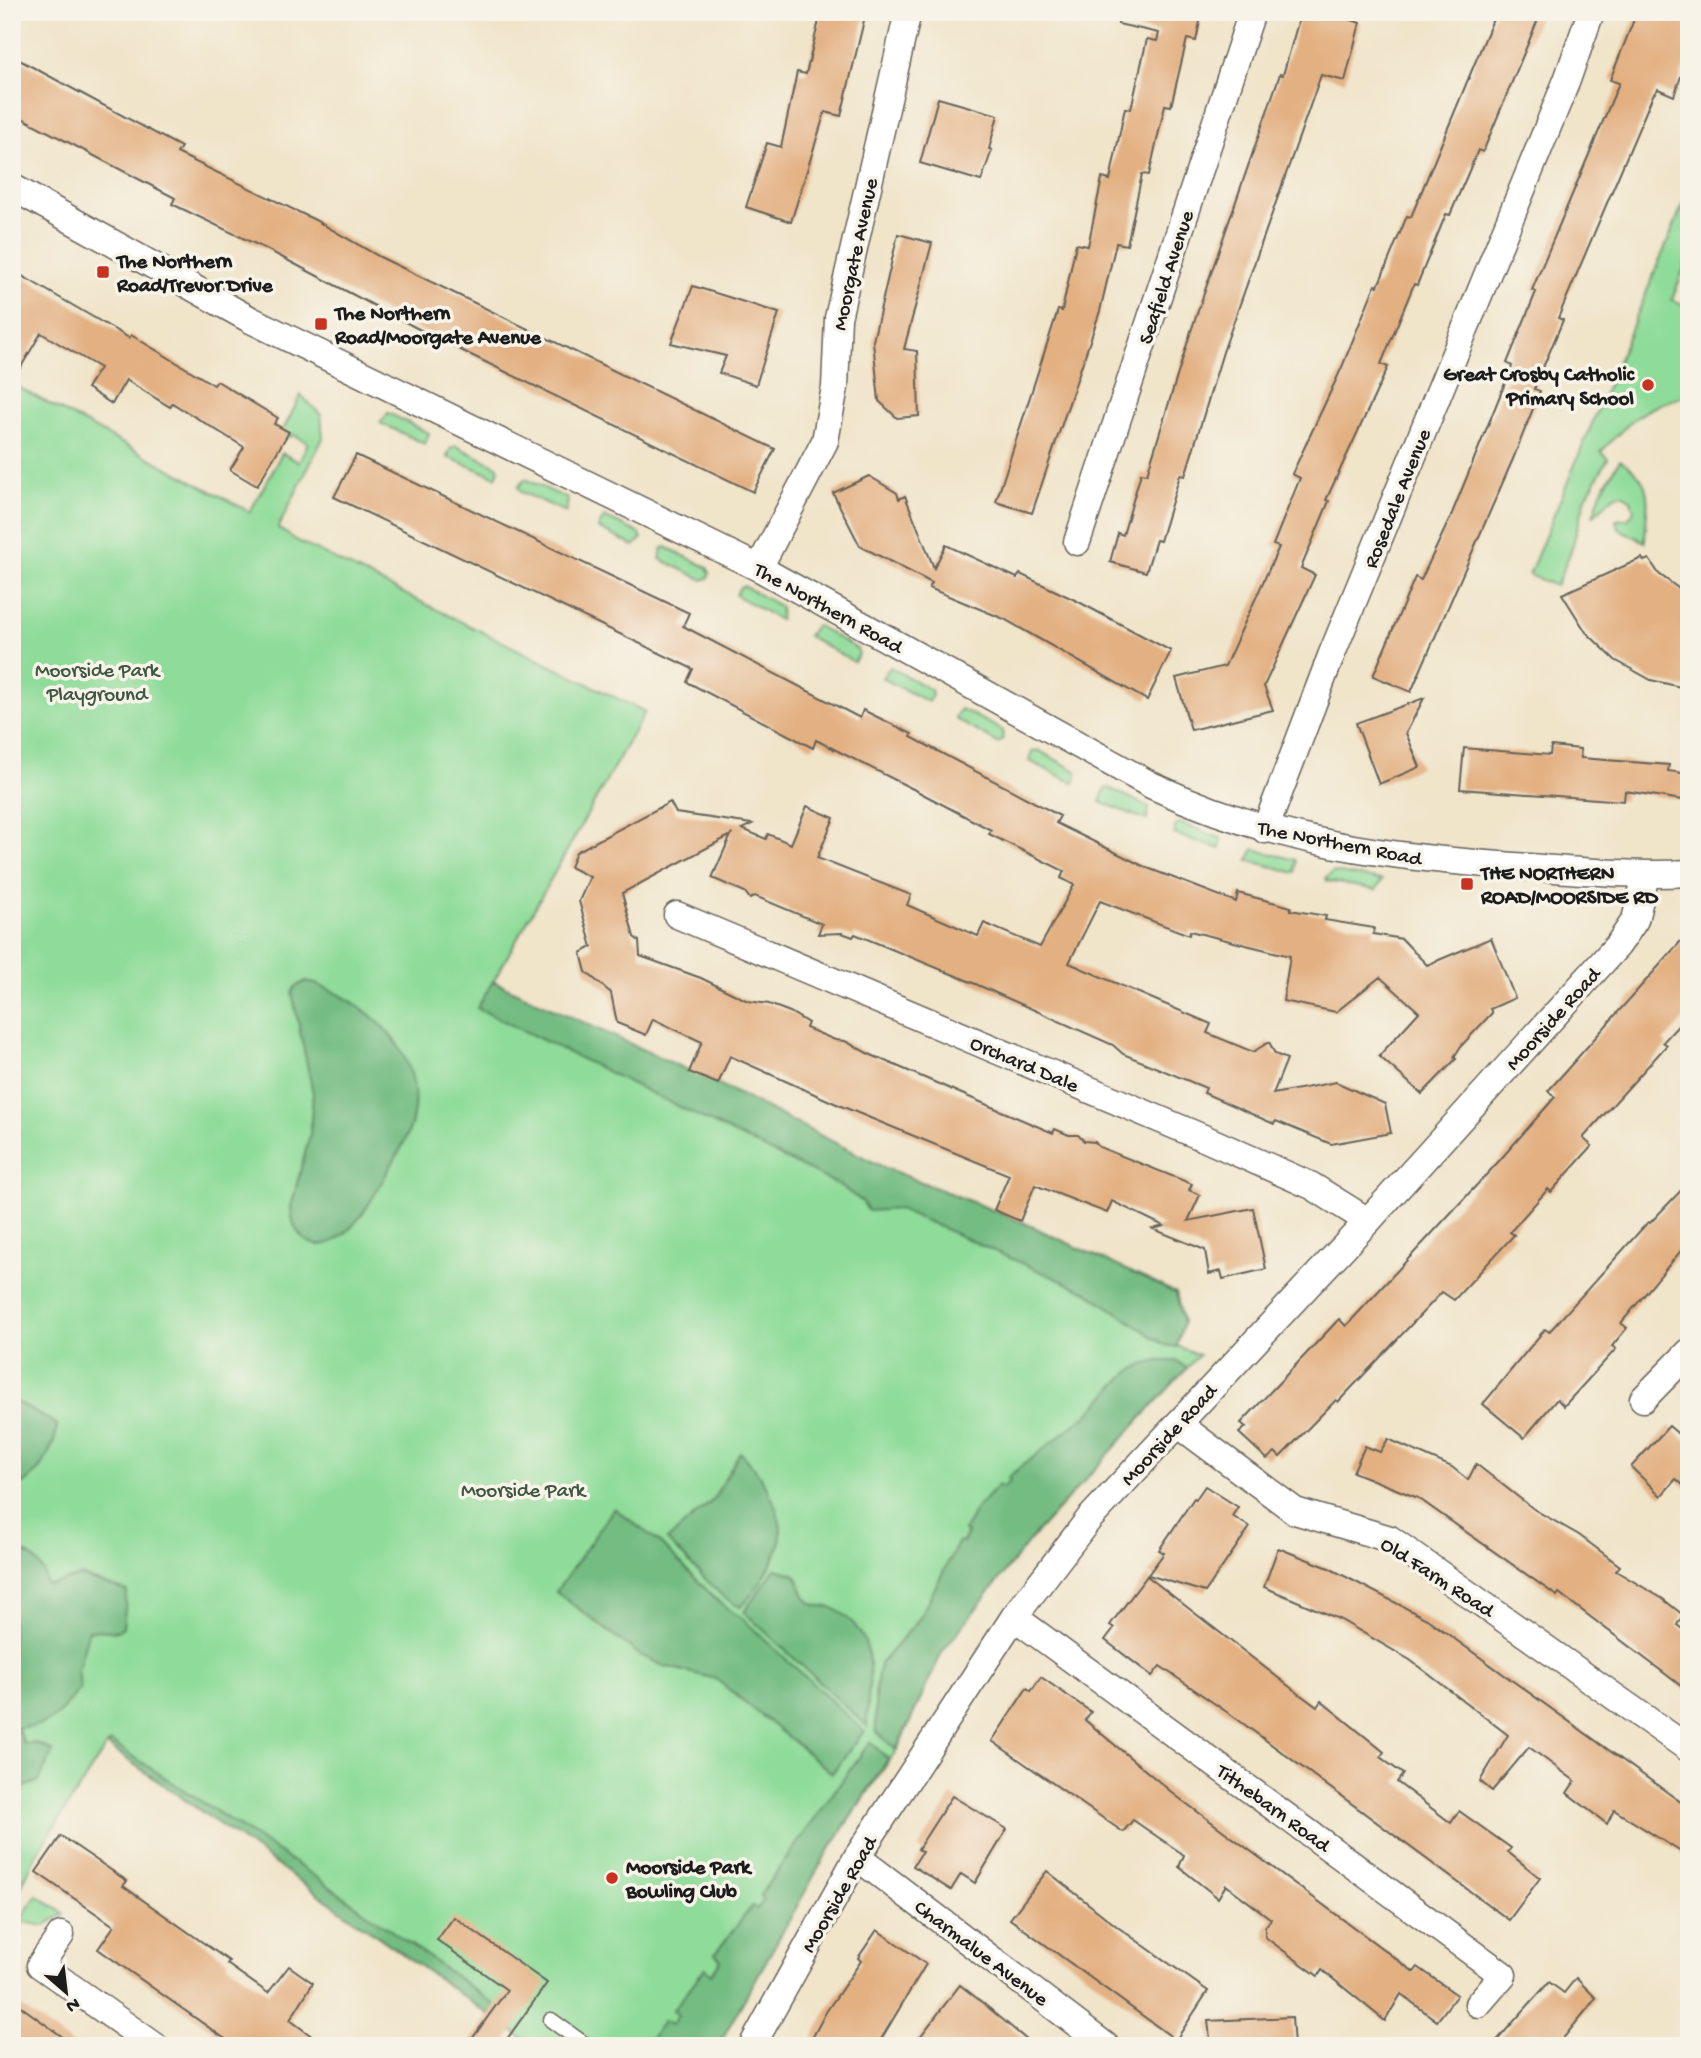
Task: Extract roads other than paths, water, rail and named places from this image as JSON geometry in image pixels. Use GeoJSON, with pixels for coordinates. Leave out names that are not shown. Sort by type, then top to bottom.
{"type":"FeatureCollection","features":[{"type":"Feature","properties":{"kind":"street","name":"Moorgate Avenue"},"geometry":{"type":"LineString","coordinates":[[759,568],[825,441],[835,387],[838,318],[908,12]]}},
{"type":"Feature","properties":{"kind":"street","name":"Seafield Avenue"},"geometry":{"type":"LineString","coordinates":[[1077,542],[1252,12]]}},
{"type":"Feature","properties":{"kind":"street","name":"Rosedale Avenue"},"geometry":{"type":"LineString","coordinates":[[1265,830],[1331,656],[1567,80],[1591,12]]}},
{"type":"Feature","properties":{"kind":"street","name":"The Northern Road"},"geometry":{"type":"LineString","coordinates":[[12,187],[251,320],[759,568],[1151,785],[1207,811],[1265,830],[1361,851],[1433,861],[1646,875],[1689,873]]}},
{"type":"Feature","properties":{"kind":"street","name":"Moorside Road"},"geometry":{"type":"LineString","coordinates":[[752,2046],[857,1857],[1014,1617],[1089,1520],[1368,1221],[1618,944],[1635,920],[1646,875]]}},
{"type":"Feature","properties":{"kind":"street","name":"Orchard Dale"},"geometry":{"type":"LineString","coordinates":[[677,915],[1206,1139],[1312,1186],[1368,1221]]}},
{"type":"Feature","properties":{"kind":"street"},"geometry":{"type":"LineString","coordinates":[[1643,1399],[1689,1352]]}},
{"type":"Feature","properties":{"kind":"street","name":"Old Farm Road"},"geometry":{"type":"LineString","coordinates":[[1178,1424],[1294,1511],[1390,1539],[1689,1749]]}},
{"type":"Feature","properties":{"kind":"street","name":"Tithebarn Road"},"geometry":{"type":"LineString","coordinates":[[1014,1617],[1503,1975],[1478,2004]]}},
{"type":"Feature","properties":{"kind":"street","name":"Charmalue Avenue"},"geometry":{"type":"LineString","coordinates":[[857,1857],[1106,2046]]}},
{"type":"Feature","properties":{"kind":"street"},"geometry":{"type":"LineString","coordinates":[[61,1935],[40,1965],[155,2046]]}},
{"type":"Feature","properties":{"kind":"lane"},"geometry":{"type":"LineString","coordinates":[[551,2020],[587,2046]]}},
{"type":"Feature","properties":{"kind":"place","name":"The Northern Road/Trevor Drive"},"geometry":{"type":"Point","coordinates":[103,272]}},
{"type":"Feature","properties":{"kind":"place","name":"The Northern Road/Moorgate Avenue"},"geometry":{"type":"Point","coordinates":[321,324]}},
{"type":"Feature","properties":{"kind":"place","name":"Great Crosby Catholic Primary School"},"geometry":{"type":"Point","coordinates":[1648,385]}},
{"type":"Feature","properties":{"kind":"place","name":"THE NORTHERN ROAD/MOORSIDE RD"},"geometry":{"type":"Point","coordinates":[1467,884]}},
{"type":"Feature","properties":{"kind":"place","name":"Moorside Park Bowling Club"},"geometry":{"type":"Point","coordinates":[612,1878]}},
{"type":"Feature","properties":{"kind":"park label","name":"Moorside Park Playground"},"geometry":{"type":"Point","coordinates":[97,681]}},
{"type":"Feature","properties":{"kind":"park label","name":"Moorside Park"},"geometry":{"type":"Point","coordinates":[523,1489]}}]}
